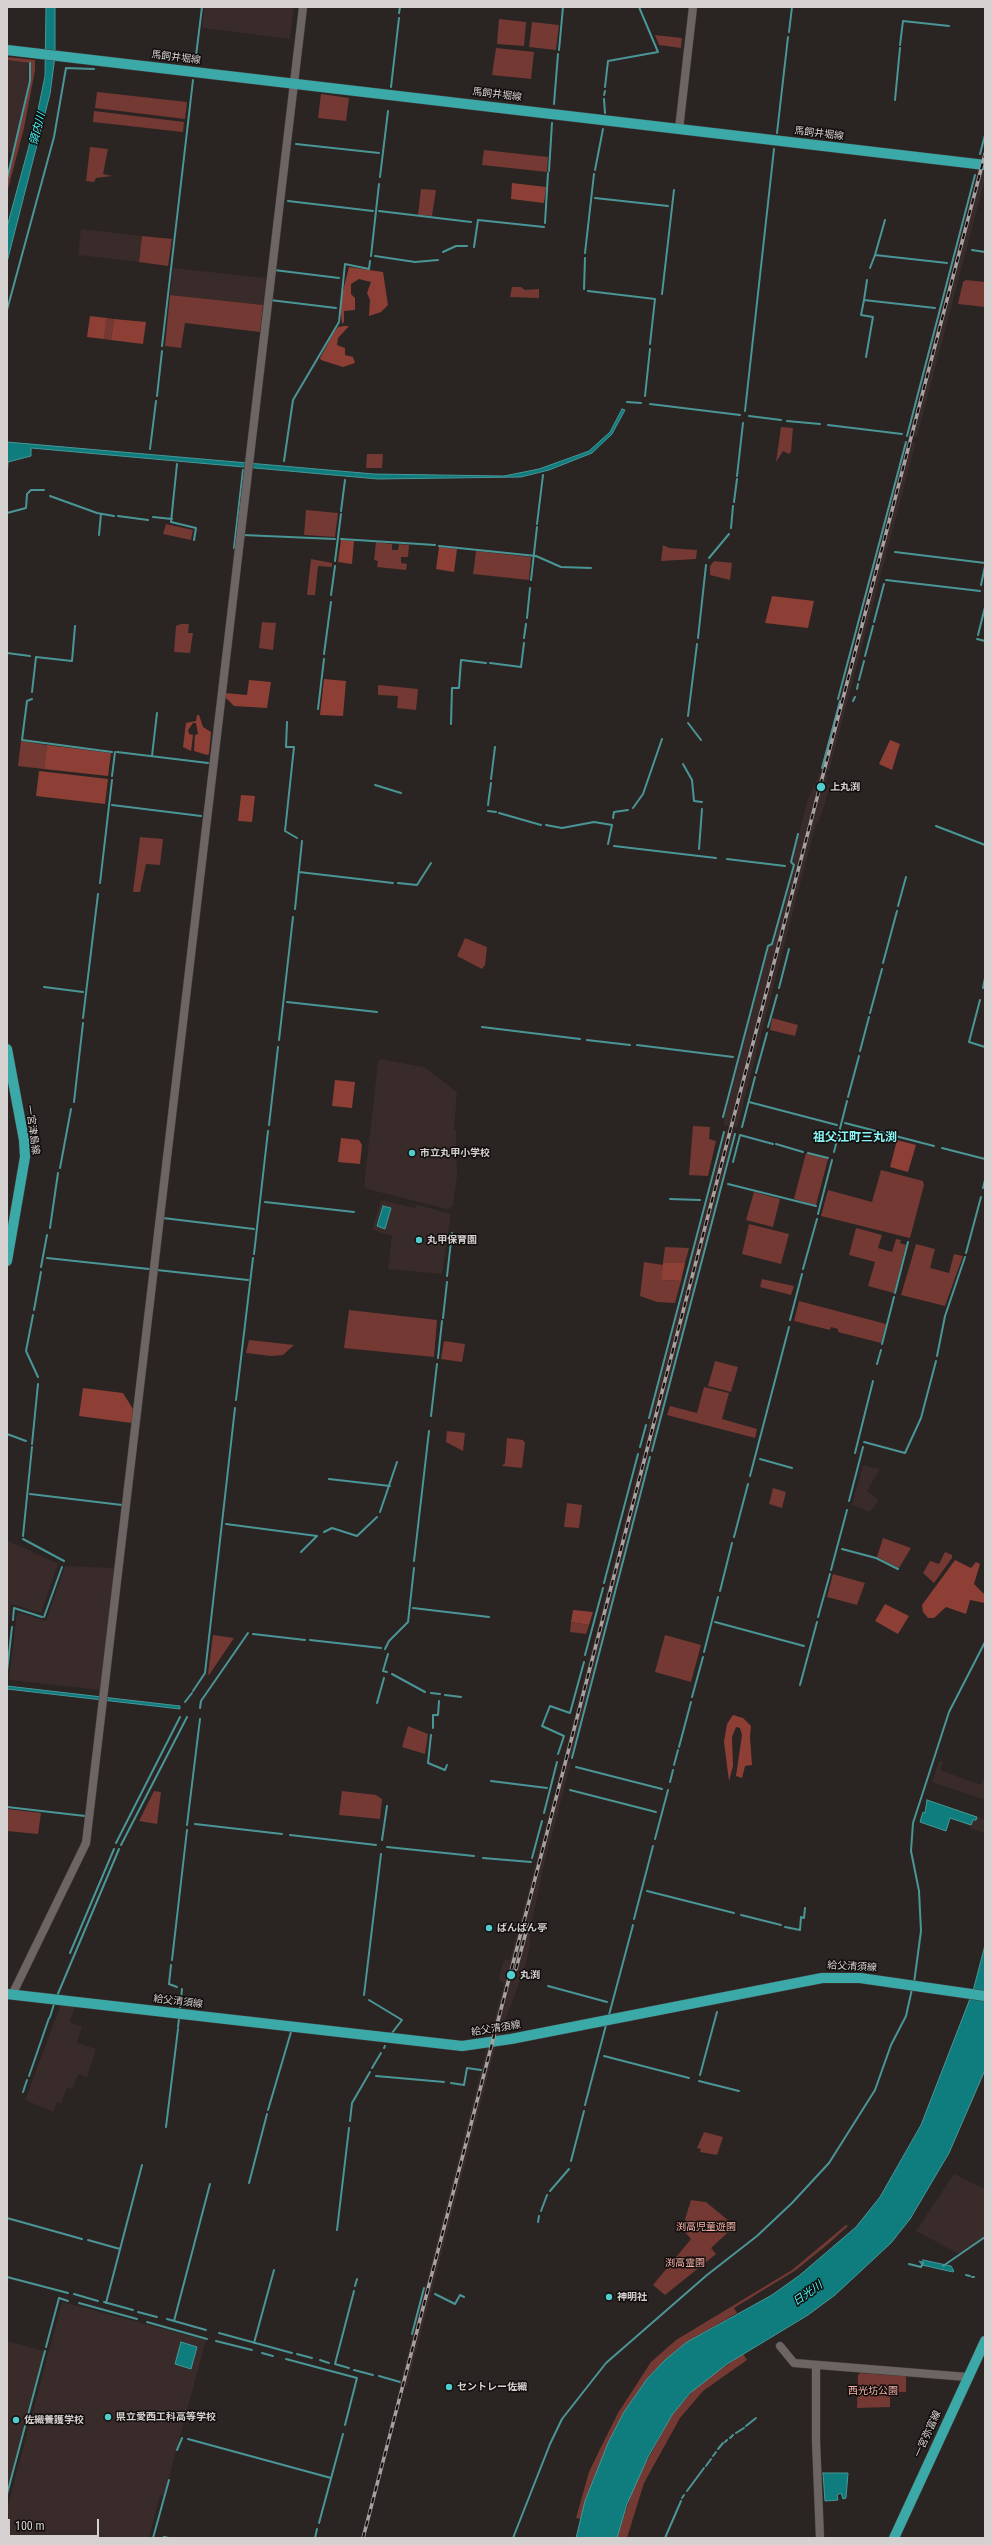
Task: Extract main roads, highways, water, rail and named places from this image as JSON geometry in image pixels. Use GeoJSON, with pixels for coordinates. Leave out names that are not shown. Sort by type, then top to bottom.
{"type":"FeatureCollection","features":[{"type":"Feature","properties":{"kind":"main road","name":"馬飼井堀線"},"geometry":{"type":"LineString","coordinates":[[7,50],[985,165]]}},
{"type":"Feature","properties":{"kind":"main road","name":"一宮津島線"},"geometry":{"type":"LineString","coordinates":[[7,1049],[24,1140],[25,1157],[7,1261]]}},
{"type":"Feature","properties":{"kind":"main road","name":"給父清須線"},"geometry":{"type":"LineString","coordinates":[[9,1995],[462,2046],[511,2039],[822,1978],[860,1978],[985,1996]]}},
{"type":"Feature","properties":{"kind":"main road","name":"一宮弥富線"},"geometry":{"type":"LineString","coordinates":[[894,2538],[985,2341]]}},
{"type":"Feature","properties":{"kind":"water","name":"領内川"},"geometry":{"type":"Polygon","coordinates":[[[46,7],[55,7],[55,56],[50,94],[7,262],[7,227],[36,120],[45,76],[46,7]]]}},
{"type":"Feature","properties":{"kind":"water"},"geometry":{"type":"Polygon","coordinates":[[[622,409],[625,410],[612,434],[592,453],[549,470],[521,477],[378,479],[31,448],[31,456],[8,462],[7,481],[7,442],[374,474],[504,476],[539,469],[589,451],[610,432],[622,409]]]}},
{"type":"Feature","properties":{"kind":"water"},"geometry":{"type":"Polygon","coordinates":[[[383,1206],[391,1208],[385,1229],[377,1226],[383,1206]]]}},
{"type":"Feature","properties":{"kind":"water"},"geometry":{"type":"Polygon","coordinates":[[[7,1686],[180,1706],[180,1709],[7,1689],[7,1686]]]}},
{"type":"Feature","properties":{"kind":"water"},"geometry":{"type":"Polygon","coordinates":[[[927,1800],[977,1817],[976,1820],[973,1820],[971,1825],[950,1818],[946,1831],[920,1822],[923,1812],[925,1813],[927,1800]]]}},
{"type":"Feature","properties":{"kind":"water","name":"日光川"},"geometry":{"type":"Polygon","coordinates":[[[985,1945],[985,2070],[949,2153],[910,2219],[891,2243],[835,2295],[808,2315],[727,2364],[690,2393],[672,2415],[648,2457],[627,2504],[617,2538],[576,2538],[585,2501],[608,2443],[624,2412],[647,2379],[665,2360],[687,2342],[772,2295],[800,2275],[856,2227],[880,2197],[921,2125],[973,1991],[985,1945]]]}},
{"type":"Feature","properties":{"kind":"water"},"geometry":{"type":"Polygon","coordinates":[[[923,2260],[951,2266],[954,2271],[922,2265],[919,2261],[922,2262],[923,2260]]]}},
{"type":"Feature","properties":{"kind":"water"},"geometry":{"type":"Polygon","coordinates":[[[181,2342],[197,2347],[191,2369],[175,2364],[181,2342]]]}},
{"type":"Feature","properties":{"kind":"water"},"geometry":{"type":"Polygon","coordinates":[[[823,2473],[848,2473],[846,2498],[843,2499],[841,2493],[837,2495],[838,2500],[825,2501],[823,2473]]]}},
{"type":"Feature","properties":{"kind":"waterway"},"geometry":{"type":"LineString","coordinates":[[195,64],[202,7]]}},
{"type":"Feature","properties":{"kind":"waterway"},"geometry":{"type":"LineString","coordinates":[[399,13],[400,7]]}},
{"type":"Feature","properties":{"kind":"waterway"},"geometry":{"type":"LineString","coordinates":[[559,50],[563,7]]}},
{"type":"Feature","properties":{"kind":"waterway"},"geometry":{"type":"LineString","coordinates":[[605,87],[608,61],[658,52],[639,7]]}},
{"type":"Feature","properties":{"kind":"waterway"},"geometry":{"type":"LineString","coordinates":[[789,32],[792,7]]}},
{"type":"Feature","properties":{"kind":"waterway"},"geometry":{"type":"LineString","coordinates":[[391,87],[399,18]]}},
{"type":"Feature","properties":{"kind":"waterway"},"geometry":{"type":"LineString","coordinates":[[900,45],[903,21],[949,26]]}},
{"type":"Feature","properties":{"kind":"waterway"},"geometry":{"type":"LineString","coordinates":[[777,133],[788,37]]}},
{"type":"Feature","properties":{"kind":"waterway"},"geometry":{"type":"LineString","coordinates":[[895,100],[900,48]]}},
{"type":"Feature","properties":{"kind":"waterway"},"geometry":{"type":"LineString","coordinates":[[554,104],[558,54]]}},
{"type":"Feature","properties":{"kind":"waterway"},"geometry":{"type":"LineString","coordinates":[[7,179],[30,81],[30,63]]}},
{"type":"Feature","properties":{"kind":"waterway"},"geometry":{"type":"LineString","coordinates":[[7,310],[54,137],[66,68],[94,69]]}},
{"type":"Feature","properties":{"kind":"waterway"},"geometry":{"type":"LineString","coordinates":[[162,346],[193,80]]}},
{"type":"Feature","properties":{"kind":"waterway"},"geometry":{"type":"LineString","coordinates":[[604,95],[605,91]]}},
{"type":"Feature","properties":{"kind":"waterway"},"geometry":{"type":"LineString","coordinates":[[604,99],[605,113]]}},
{"type":"Feature","properties":{"kind":"waterway"},"geometry":{"type":"LineString","coordinates":[[380,177],[388,111]]}},
{"type":"Feature","properties":{"kind":"waterway"},"geometry":{"type":"LineString","coordinates":[[549,171],[552,123]]}},
{"type":"Feature","properties":{"kind":"waterway"},"geometry":{"type":"LineString","coordinates":[[595,170],[603,129]]}},
{"type":"Feature","properties":{"kind":"waterway"},"geometry":{"type":"LineString","coordinates":[[980,154],[985,135]]}},
{"type":"Feature","properties":{"kind":"waterway"},"geometry":{"type":"LineString","coordinates":[[296,144],[379,153]]}},
{"type":"Feature","properties":{"kind":"waterway"},"geometry":{"type":"LineString","coordinates":[[745,411],[774,149]]}},
{"type":"Feature","properties":{"kind":"waterway"},"geometry":{"type":"LineString","coordinates":[[545,223],[548,173]]}},
{"type":"Feature","properties":{"kind":"waterway"},"geometry":{"type":"LineString","coordinates":[[585,253],[594,174]]}},
{"type":"Feature","properties":{"kind":"waterway"},"geometry":{"type":"LineString","coordinates":[[907,436],[975,175]]}},
{"type":"Feature","properties":{"kind":"waterway"},"geometry":{"type":"LineString","coordinates":[[371,256],[379,184]]}},
{"type":"Feature","properties":{"kind":"waterway"},"geometry":{"type":"LineString","coordinates":[[662,294],[674,190]]}},
{"type":"Feature","properties":{"kind":"waterway"},"geometry":{"type":"LineString","coordinates":[[595,198],[668,206]]}},
{"type":"Feature","properties":{"kind":"waterway"},"geometry":{"type":"LineString","coordinates":[[288,201],[373,211]]}},
{"type":"Feature","properties":{"kind":"waterway"},"geometry":{"type":"LineString","coordinates":[[379,211],[471,222]]}},
{"type":"Feature","properties":{"kind":"waterway"},"geometry":{"type":"LineString","coordinates":[[474,247],[478,220],[544,227]]}},
{"type":"Feature","properties":{"kind":"waterway"},"geometry":{"type":"LineString","coordinates":[[875,255],[885,220]]}},
{"type":"Feature","properties":{"kind":"waterway"},"geometry":{"type":"LineString","coordinates":[[443,252],[456,246],[467,246]]}},
{"type":"Feature","properties":{"kind":"waterway"},"geometry":{"type":"LineString","coordinates":[[972,250],[985,252]]}},
{"type":"Feature","properties":{"kind":"waterway"},"geometry":{"type":"LineString","coordinates":[[870,268],[875,255],[947,263]]}},
{"type":"Feature","properties":{"kind":"waterway"},"geometry":{"type":"LineString","coordinates":[[375,256],[415,262],[438,260]]}},
{"type":"Feature","properties":{"kind":"waterway"},"geometry":{"type":"LineString","coordinates":[[584,289],[585,258]]}},
{"type":"Feature","properties":{"kind":"waterway"},"geometry":{"type":"LineString","coordinates":[[284,461],[293,400],[339,322],[345,264],[369,269],[370,261]]}},
{"type":"Feature","properties":{"kind":"waterway"},"geometry":{"type":"LineString","coordinates":[[274,270],[339,278]]}},
{"type":"Feature","properties":{"kind":"waterway"},"geometry":{"type":"LineString","coordinates":[[864,300],[867,280]]}},
{"type":"Feature","properties":{"kind":"waterway"},"geometry":{"type":"LineString","coordinates":[[588,291],[655,299],[650,344]]}},
{"type":"Feature","properties":{"kind":"waterway"},"geometry":{"type":"LineString","coordinates":[[270,300],[336,308]]}},
{"type":"Feature","properties":{"kind":"waterway"},"geometry":{"type":"LineString","coordinates":[[866,357],[873,317],[861,315],[864,300],[935,308]]}},
{"type":"Feature","properties":{"kind":"waterway"},"geometry":{"type":"LineString","coordinates":[[645,396],[650,349]]}},
{"type":"Feature","properties":{"kind":"waterway"},"geometry":{"type":"LineString","coordinates":[[157,396],[162,351]]}},
{"type":"Feature","properties":{"kind":"waterway"},"geometry":{"type":"LineString","coordinates":[[150,449],[156,401]]}},
{"type":"Feature","properties":{"kind":"waterway"},"geometry":{"type":"LineString","coordinates":[[627,402],[641,403]]}},
{"type":"Feature","properties":{"kind":"waterway"},"geometry":{"type":"LineString","coordinates":[[650,404],[740,415]]}},
{"type":"Feature","properties":{"kind":"waterway"},"geometry":{"type":"LineString","coordinates":[[749,416],[781,420]]}},
{"type":"Feature","properties":{"kind":"waterway"},"geometry":{"type":"LineString","coordinates":[[787,421],[820,424]]}},
{"type":"Feature","properties":{"kind":"waterway"},"geometry":{"type":"LineString","coordinates":[[737,476],[743,423]]}},
{"type":"Feature","properties":{"kind":"waterway"},"geometry":{"type":"LineString","coordinates":[[828,425],[902,434]]}},
{"type":"Feature","properties":{"kind":"waterway"},"geometry":{"type":"LineString","coordinates":[[838,699],[906,442]]}},
{"type":"Feature","properties":{"kind":"waterway"},"geometry":{"type":"LineString","coordinates":[[177,464],[171,522],[196,528],[194,540]]}},
{"type":"Feature","properties":{"kind":"waterway"},"geometry":{"type":"LineString","coordinates":[[234,548],[243,470]]}},
{"type":"Feature","properties":{"kind":"waterway"},"geometry":{"type":"LineString","coordinates":[[537,524],[543,475]]}},
{"type":"Feature","properties":{"kind":"waterway"},"geometry":{"type":"LineString","coordinates":[[734,502],[737,479]]}},
{"type":"Feature","properties":{"kind":"waterway"},"geometry":{"type":"LineString","coordinates":[[341,511],[345,480]]}},
{"type":"Feature","properties":{"kind":"waterway"},"geometry":{"type":"LineString","coordinates":[[7,513],[26,508],[27,494],[31,490],[44,490]]}},
{"type":"Feature","properties":{"kind":"waterway"},"geometry":{"type":"LineString","coordinates":[[50,496],[97,513],[114,516]]}},
{"type":"Feature","properties":{"kind":"waterway"},"geometry":{"type":"LineString","coordinates":[[731,528],[733,506]]}},
{"type":"Feature","properties":{"kind":"waterway"},"geometry":{"type":"LineString","coordinates":[[99,535],[101,514]]}},
{"type":"Feature","properties":{"kind":"waterway"},"geometry":{"type":"LineString","coordinates":[[335,561],[341,514]]}},
{"type":"Feature","properties":{"kind":"waterway"},"geometry":{"type":"LineString","coordinates":[[118,516],[148,520]]}},
{"type":"Feature","properties":{"kind":"waterway"},"geometry":{"type":"LineString","coordinates":[[153,517],[172,519]]}},
{"type":"Feature","properties":{"kind":"waterway"},"geometry":{"type":"LineString","coordinates":[[531,580],[537,527]]}},
{"type":"Feature","properties":{"kind":"waterway"},"geometry":{"type":"LineString","coordinates":[[709,558],[729,534]]}},
{"type":"Feature","properties":{"kind":"waterway"},"geometry":{"type":"LineString","coordinates":[[243,535],[335,539]]}},
{"type":"Feature","properties":{"kind":"waterway"},"geometry":{"type":"LineString","coordinates":[[341,539],[435,545]]}},
{"type":"Feature","properties":{"kind":"waterway"},"geometry":{"type":"LineString","coordinates":[[439,546],[536,556],[561,567],[591,568]]}},
{"type":"Feature","properties":{"kind":"waterway"},"geometry":{"type":"LineString","coordinates":[[895,552],[985,563]]}},
{"type":"Feature","properties":{"kind":"waterway"},"geometry":{"type":"LineString","coordinates":[[698,638],[706,565]]}},
{"type":"Feature","properties":{"kind":"waterway"},"geometry":{"type":"LineString","coordinates":[[331,595],[335,566]]}},
{"type":"Feature","properties":{"kind":"waterway"},"geometry":{"type":"LineString","coordinates":[[981,585],[985,566]]}},
{"type":"Feature","properties":{"kind":"waterway"},"geometry":{"type":"LineString","coordinates":[[886,580],[980,591]]}},
{"type":"Feature","properties":{"kind":"waterway"},"geometry":{"type":"LineString","coordinates":[[874,622],[884,584]]}},
{"type":"Feature","properties":{"kind":"waterway"},"geometry":{"type":"LineString","coordinates":[[527,618],[530,588]]}},
{"type":"Feature","properties":{"kind":"waterway"},"geometry":{"type":"LineString","coordinates":[[324,654],[331,602]]}},
{"type":"Feature","properties":{"kind":"waterway"},"geometry":{"type":"LineString","coordinates":[[978,635],[985,607]]}},
{"type":"Feature","properties":{"kind":"waterway"},"geometry":{"type":"LineString","coordinates":[[524,638],[526,624]]}},
{"type":"Feature","properties":{"kind":"waterway"},"geometry":{"type":"LineString","coordinates":[[32,692],[36,657],[72,661],[75,626]]}},
{"type":"Feature","properties":{"kind":"waterway"},"geometry":{"type":"LineString","coordinates":[[865,656],[873,626]]}},
{"type":"Feature","properties":{"kind":"waterway"},"geometry":{"type":"LineString","coordinates":[[977,639],[985,641]]}},
{"type":"Feature","properties":{"kind":"waterway"},"geometry":{"type":"LineString","coordinates":[[490,663],[521,667],[524,643]]}},
{"type":"Feature","properties":{"kind":"waterway"},"geometry":{"type":"LineString","coordinates":[[688,716],[697,644]]}},
{"type":"Feature","properties":{"kind":"waterway"},"geometry":{"type":"LineString","coordinates":[[7,653],[30,656]]}},
{"type":"Feature","properties":{"kind":"waterway"},"geometry":{"type":"LineString","coordinates":[[318,709],[324,659]]}},
{"type":"Feature","properties":{"kind":"waterway"},"geometry":{"type":"LineString","coordinates":[[451,724],[452,688],[459,688],[461,660],[486,663]]}},
{"type":"Feature","properties":{"kind":"waterway"},"geometry":{"type":"LineString","coordinates":[[859,680],[864,661]]}},
{"type":"Feature","properties":{"kind":"waterway"},"geometry":{"type":"LineString","coordinates":[[857,689],[858,684]]}},
{"type":"Feature","properties":{"kind":"waterway"},"geometry":{"type":"LineString","coordinates":[[853,701],[855,697]]}},
{"type":"Feature","properties":{"kind":"waterway"},"geometry":{"type":"LineString","coordinates":[[32,699],[27,701],[22,740],[112,752]]}},
{"type":"Feature","properties":{"kind":"waterway"},"geometry":{"type":"LineString","coordinates":[[822,768],[840,701]]}},
{"type":"Feature","properties":{"kind":"waterway"},"geometry":{"type":"LineString","coordinates":[[152,756],[157,713]]}},
{"type":"Feature","properties":{"kind":"waterway"},"geometry":{"type":"LineString","coordinates":[[287,722],[286,747],[294,747],[285,831],[297,838]]}},
{"type":"Feature","properties":{"kind":"waterway"},"geometry":{"type":"LineString","coordinates":[[688,723],[701,740]]}},
{"type":"Feature","properties":{"kind":"waterway"},"geometry":{"type":"LineString","coordinates":[[633,808],[643,794],[662,739]]}},
{"type":"Feature","properties":{"kind":"waterway"},"geometry":{"type":"LineString","coordinates":[[491,779],[495,747]]}},
{"type":"Feature","properties":{"kind":"waterway"},"geometry":{"type":"LineString","coordinates":[[112,776],[115,752]]}},
{"type":"Feature","properties":{"kind":"waterway"},"geometry":{"type":"LineString","coordinates":[[117,752],[208,763]]}},
{"type":"Feature","properties":{"kind":"waterway"},"geometry":{"type":"LineString","coordinates":[[683,764],[692,780],[694,801],[702,802]]}},
{"type":"Feature","properties":{"kind":"waterway"},"geometry":{"type":"LineString","coordinates":[[100,883],[112,780]]}},
{"type":"Feature","properties":{"kind":"waterway"},"geometry":{"type":"LineString","coordinates":[[488,805],[491,783]]}},
{"type":"Feature","properties":{"kind":"waterway"},"geometry":{"type":"LineString","coordinates":[[375,785],[401,793]]}},
{"type":"Feature","properties":{"kind":"waterway"},"geometry":{"type":"LineString","coordinates":[[112,805],[201,816]]}},
{"type":"Feature","properties":{"kind":"waterway"},"geometry":{"type":"LineString","coordinates":[[699,849],[702,809]]}},
{"type":"Feature","properties":{"kind":"waterway"},"geometry":{"type":"LineString","coordinates":[[613,818],[614,812],[628,810]]}},
{"type":"Feature","properties":{"kind":"waterway"},"geometry":{"type":"LineString","coordinates":[[488,811],[496,812]]}},
{"type":"Feature","properties":{"kind":"waterway"},"geometry":{"type":"LineString","coordinates":[[499,813],[541,825]]}},
{"type":"Feature","properties":{"kind":"waterway"},"geometry":{"type":"LineString","coordinates":[[546,825],[562,828],[594,822],[612,825],[608,844]]}},
{"type":"Feature","properties":{"kind":"waterway"},"geometry":{"type":"LineString","coordinates":[[936,826],[985,845]]}},
{"type":"Feature","properties":{"kind":"waterway"},"geometry":{"type":"LineString","coordinates":[[723,1117],[768,946],[772,944],[794,865],[791,862],[798,834]]}},
{"type":"Feature","properties":{"kind":"waterway"},"geometry":{"type":"LineString","coordinates":[[295,909],[302,841]]}},
{"type":"Feature","properties":{"kind":"waterway"},"geometry":{"type":"LineString","coordinates":[[614,846],[716,858]]}},
{"type":"Feature","properties":{"kind":"waterway"},"geometry":{"type":"LineString","coordinates":[[727,859],[785,866]]}},
{"type":"Feature","properties":{"kind":"waterway"},"geometry":{"type":"LineString","coordinates":[[398,883],[417,885],[431,863]]}},
{"type":"Feature","properties":{"kind":"waterway"},"geometry":{"type":"LineString","coordinates":[[299,872],[393,883]]}},
{"type":"Feature","properties":{"kind":"waterway"},"geometry":{"type":"LineString","coordinates":[[898,906],[906,877]]}},
{"type":"Feature","properties":{"kind":"waterway"},"geometry":{"type":"LineString","coordinates":[[83,1018],[98,894]]}},
{"type":"Feature","properties":{"kind":"waterway"},"geometry":{"type":"LineString","coordinates":[[883,963],[897,911]]}},
{"type":"Feature","properties":{"kind":"waterway"},"geometry":{"type":"LineString","coordinates":[[279,1040],[293,917]]}},
{"type":"Feature","properties":{"kind":"waterway"},"geometry":{"type":"LineString","coordinates":[[779,988],[789,949]]}},
{"type":"Feature","properties":{"kind":"waterway"},"geometry":{"type":"LineString","coordinates":[[870,1013],[882,969]]}},
{"type":"Feature","properties":{"kind":"waterway"},"geometry":{"type":"LineString","coordinates":[[983,988],[985,978]]}},
{"type":"Feature","properties":{"kind":"waterway"},"geometry":{"type":"LineString","coordinates":[[44,987],[83,992]]}},
{"type":"Feature","properties":{"kind":"waterway"},"geometry":{"type":"LineString","coordinates":[[768,1027],[777,995]]}},
{"type":"Feature","properties":{"kind":"waterway"},"geometry":{"type":"LineString","coordinates":[[980,1000],[969,1042],[985,1047]]}},
{"type":"Feature","properties":{"kind":"waterway"},"geometry":{"type":"LineString","coordinates":[[287,1002],[377,1012]]}},
{"type":"Feature","properties":{"kind":"waterway"},"geometry":{"type":"LineString","coordinates":[[860,1051],[869,1017]]}},
{"type":"Feature","properties":{"kind":"waterway"},"geometry":{"type":"LineString","coordinates":[[74,1102],[83,1023]]}},
{"type":"Feature","properties":{"kind":"waterway"},"geometry":{"type":"LineString","coordinates":[[482,1027],[580,1039]]}},
{"type":"Feature","properties":{"kind":"waterway"},"geometry":{"type":"LineString","coordinates":[[756,1073],[767,1033]]}},
{"type":"Feature","properties":{"kind":"waterway"},"geometry":{"type":"LineString","coordinates":[[587,1040],[630,1045]]}},
{"type":"Feature","properties":{"kind":"waterway"},"geometry":{"type":"LineString","coordinates":[[637,1045],[733,1057]]}},
{"type":"Feature","properties":{"kind":"waterway"},"geometry":{"type":"LineString","coordinates":[[269,1125],[278,1047]]}},
{"type":"Feature","properties":{"kind":"waterway"},"geometry":{"type":"LineString","coordinates":[[848,1097],[859,1056]]}},
{"type":"Feature","properties":{"kind":"waterway"},"geometry":{"type":"LineString","coordinates":[[742,1127],[755,1077]]}},
{"type":"Feature","properties":{"kind":"waterway"},"geometry":{"type":"LineString","coordinates":[[834,1152],[847,1101]]}},
{"type":"Feature","properties":{"kind":"waterway"},"geometry":{"type":"LineString","coordinates":[[749,1102],[837,1125]]}},
{"type":"Feature","properties":{"kind":"waterway"},"geometry":{"type":"LineString","coordinates":[[60,1168],[71,1109]]}},
{"type":"Feature","properties":{"kind":"waterway"},"geometry":{"type":"LineString","coordinates":[[845,1123],[934,1146]]}},
{"type":"Feature","properties":{"kind":"waterway"},"geometry":{"type":"LineString","coordinates":[[254,1254],[268,1131]]}},
{"type":"Feature","properties":{"kind":"waterway"},"geometry":{"type":"LineString","coordinates":[[649,1418],[724,1132]]}},
{"type":"Feature","properties":{"kind":"waterway"},"geometry":{"type":"LineString","coordinates":[[652,1451],[735,1134]]}},
{"type":"Feature","properties":{"kind":"waterway"},"geometry":{"type":"LineString","coordinates":[[733,1162],[740,1135],[773,1144]]}},
{"type":"Feature","properties":{"kind":"waterway"},"geometry":{"type":"LineString","coordinates":[[776,1144],[803,1152]]}},
{"type":"Feature","properties":{"kind":"waterway"},"geometry":{"type":"LineString","coordinates":[[942,1148],[985,1159]]}},
{"type":"Feature","properties":{"kind":"waterway"},"geometry":{"type":"LineString","coordinates":[[808,1153],[828,1158]]}},
{"type":"Feature","properties":{"kind":"waterway"},"geometry":{"type":"LineString","coordinates":[[818,1214],[832,1160]]}},
{"type":"Feature","properties":{"kind":"waterway"},"geometry":{"type":"LineString","coordinates":[[50,1228],[58,1173]]}},
{"type":"Feature","properties":{"kind":"waterway"},"geometry":{"type":"LineString","coordinates":[[983,1188],[985,1180]]}},
{"type":"Feature","properties":{"kind":"waterway"},"geometry":{"type":"LineString","coordinates":[[728,1184],[816,1206]]}},
{"type":"Feature","properties":{"kind":"waterway"},"geometry":{"type":"LineString","coordinates":[[966,1253],[981,1197]]}},
{"type":"Feature","properties":{"kind":"waterway"},"geometry":{"type":"LineString","coordinates":[[670,1199],[700,1200]]}},
{"type":"Feature","properties":{"kind":"waterway"},"geometry":{"type":"LineString","coordinates":[[265,1202],[354,1212]]}},
{"type":"Feature","properties":{"kind":"waterway"},"geometry":{"type":"LineString","coordinates":[[163,1218],[254,1229]]}},
{"type":"Feature","properties":{"kind":"waterway"},"geometry":{"type":"LineString","coordinates":[[803,1269],[817,1219]]}},
{"type":"Feature","properties":{"kind":"waterway"},"geometry":{"type":"LineString","coordinates":[[447,1276],[452,1233]]}},
{"type":"Feature","properties":{"kind":"waterway"},"geometry":{"type":"LineString","coordinates":[[41,1267],[47,1235]]}},
{"type":"Feature","properties":{"kind":"waterway"},"geometry":{"type":"LineString","coordinates":[[895,1293],[908,1242]]}},
{"type":"Feature","properties":{"kind":"waterway"},"geometry":{"type":"LineString","coordinates":[[937,1356],[945,1316],[965,1257]]}},
{"type":"Feature","properties":{"kind":"waterway"},"geometry":{"type":"LineString","coordinates":[[47,1258],[149,1269]]}},
{"type":"Feature","properties":{"kind":"waterway"},"geometry":{"type":"LineString","coordinates":[[236,1400],[253,1258]]}},
{"type":"Feature","properties":{"kind":"waterway"},"geometry":{"type":"LineString","coordinates":[[157,1270],[248,1280]]}},
{"type":"Feature","properties":{"kind":"waterway"},"geometry":{"type":"LineString","coordinates":[[34,1310],[41,1272]]}},
{"type":"Feature","properties":{"kind":"waterway"},"geometry":{"type":"LineString","coordinates":[[790,1320],[802,1274]]}},
{"type":"Feature","properties":{"kind":"waterway"},"geometry":{"type":"LineString","coordinates":[[443,1318],[447,1282]]}},
{"type":"Feature","properties":{"kind":"waterway"},"geometry":{"type":"LineString","coordinates":[[882,1344],[894,1297]]}},
{"type":"Feature","properties":{"kind":"waterway"},"geometry":{"type":"LineString","coordinates":[[33,1315],[26,1351],[38,1377]]}},
{"type":"Feature","properties":{"kind":"waterway"},"geometry":{"type":"LineString","coordinates":[[438,1358],[442,1321]]}},
{"type":"Feature","properties":{"kind":"waterway"},"geometry":{"type":"LineString","coordinates":[[750,1476],[789,1327]]}},
{"type":"Feature","properties":{"kind":"waterway"},"geometry":{"type":"LineString","coordinates":[[877,1364],[881,1350]]}},
{"type":"Feature","properties":{"kind":"waterway"},"geometry":{"type":"LineString","coordinates":[[864,1442],[905,1453],[921,1418],[936,1361]]}},
{"type":"Feature","properties":{"kind":"waterway"},"geometry":{"type":"LineString","coordinates":[[431,1416],[437,1364]]}},
{"type":"Feature","properties":{"kind":"waterway"},"geometry":{"type":"LineString","coordinates":[[855,1453],[873,1381]]}},
{"type":"Feature","properties":{"kind":"waterway"},"geometry":{"type":"LineString","coordinates":[[32,1444],[38,1384]]}},
{"type":"Feature","properties":{"kind":"waterway"},"geometry":{"type":"LineString","coordinates":[[193,1691],[205,1673],[235,1408]]}},
{"type":"Feature","properties":{"kind":"waterway"},"geometry":{"type":"LineString","coordinates":[[640,1447],[646,1425]]}},
{"type":"Feature","properties":{"kind":"waterway"},"geometry":{"type":"LineString","coordinates":[[414,1561],[429,1431]]}},
{"type":"Feature","properties":{"kind":"waterway"},"geometry":{"type":"LineString","coordinates":[[7,1434],[26,1441]]}},
{"type":"Feature","properties":{"kind":"waterway"},"geometry":{"type":"LineString","coordinates":[[23,1536],[32,1447]]}},
{"type":"Feature","properties":{"kind":"waterway"},"geometry":{"type":"LineString","coordinates":[[849,1501],[863,1447]]}},
{"type":"Feature","properties":{"kind":"waterway"},"geometry":{"type":"LineString","coordinates":[[604,1583],[638,1454]]}},
{"type":"Feature","properties":{"kind":"waterway"},"geometry":{"type":"LineString","coordinates":[[572,1758],[650,1457]]}},
{"type":"Feature","properties":{"kind":"waterway"},"geometry":{"type":"LineString","coordinates":[[760,1459],[792,1468]]}},
{"type":"Feature","properties":{"kind":"waterway"},"geometry":{"type":"LineString","coordinates":[[380,1512],[397,1462]]}},
{"type":"Feature","properties":{"kind":"waterway"},"geometry":{"type":"LineString","coordinates":[[329,1479],[390,1486]]}},
{"type":"Feature","properties":{"kind":"waterway"},"geometry":{"type":"LineString","coordinates":[[734,1537],[748,1484]]}},
{"type":"Feature","properties":{"kind":"waterway"},"geometry":{"type":"LineString","coordinates":[[30,1494],[122,1505]]}},
{"type":"Feature","properties":{"kind":"waterway"},"geometry":{"type":"LineString","coordinates":[[831,1570],[847,1510]]}},
{"type":"Feature","properties":{"kind":"waterway"},"geometry":{"type":"LineString","coordinates":[[324,1532],[332,1528],[357,1536],[377,1517]]}},
{"type":"Feature","properties":{"kind":"waterway"},"geometry":{"type":"LineString","coordinates":[[226,1524],[317,1536]]}},
{"type":"Feature","properties":{"kind":"waterway"},"geometry":{"type":"LineString","coordinates":[[301,1552],[317,1536]]}},
{"type":"Feature","properties":{"kind":"waterway"},"geometry":{"type":"LineString","coordinates":[[23,1539],[64,1561]]}},
{"type":"Feature","properties":{"kind":"waterway"},"geometry":{"type":"LineString","coordinates":[[720,1591],[732,1543]]}},
{"type":"Feature","properties":{"kind":"waterway"},"geometry":{"type":"LineString","coordinates":[[842,1549],[876,1558],[898,1569]]}},
{"type":"Feature","properties":{"kind":"waterway"},"geometry":{"type":"LineString","coordinates":[[44,1617],[62,1567]]}},
{"type":"Feature","properties":{"kind":"waterway"},"geometry":{"type":"LineString","coordinates":[[385,1649],[389,1641],[408,1622],[414,1568]]}},
{"type":"Feature","properties":{"kind":"waterway"},"geometry":{"type":"LineString","coordinates":[[818,1617],[830,1574]]}},
{"type":"Feature","properties":{"kind":"waterway"},"geometry":{"type":"LineString","coordinates":[[585,1655],[603,1588]]}},
{"type":"Feature","properties":{"kind":"waterway"},"geometry":{"type":"LineString","coordinates":[[704,1652],[718,1597]]}},
{"type":"Feature","properties":{"kind":"waterway"},"geometry":{"type":"LineString","coordinates":[[13,1620],[14,1608],[42,1617]]}},
{"type":"Feature","properties":{"kind":"waterway"},"geometry":{"type":"LineString","coordinates":[[413,1608],[489,1617]]}},
{"type":"Feature","properties":{"kind":"waterway"},"geometry":{"type":"LineString","coordinates":[[715,1622],[804,1646]]}},
{"type":"Feature","properties":{"kind":"waterway"},"geometry":{"type":"LineString","coordinates":[[800,1685],[817,1622]]}},
{"type":"Feature","properties":{"kind":"waterway"},"geometry":{"type":"LineString","coordinates":[[7,1671],[12,1627]]}},
{"type":"Feature","properties":{"kind":"waterway"},"geometry":{"type":"LineString","coordinates":[[200,1708],[201,1701],[248,1633]]}},
{"type":"Feature","properties":{"kind":"waterway"},"geometry":{"type":"LineString","coordinates":[[253,1634],[305,1640]]}},
{"type":"Feature","properties":{"kind":"waterway"},"geometry":{"type":"LineString","coordinates":[[310,1640],[381,1648]]}},
{"type":"Feature","properties":{"kind":"waterway"},"geometry":{"type":"LineString","coordinates":[[914,1983],[921,1931],[919,1891],[911,1851],[913,1823],[949,1712],[985,1642]]}},
{"type":"Feature","properties":{"kind":"waterway"},"geometry":{"type":"LineString","coordinates":[[387,1672],[383,1671],[388,1654]]}},
{"type":"Feature","properties":{"kind":"waterway"},"geometry":{"type":"LineString","coordinates":[[692,1697],[703,1657]]}},
{"type":"Feature","properties":{"kind":"waterway"},"geometry":{"type":"LineString","coordinates":[[558,1754],[564,1736],[542,1726],[550,1706],[570,1713],[584,1662]]}},
{"type":"Feature","properties":{"kind":"waterway"},"geometry":{"type":"LineString","coordinates":[[392,1674],[425,1692]]}},
{"type":"Feature","properties":{"kind":"waterway"},"geometry":{"type":"LineString","coordinates":[[377,1703],[384,1678]]}},
{"type":"Feature","properties":{"kind":"waterway"},"geometry":{"type":"LineString","coordinates":[[185,1702],[192,1693]]}},
{"type":"Feature","properties":{"kind":"waterway"},"geometry":{"type":"LineString","coordinates":[[431,1693],[440,1694]]}},
{"type":"Feature","properties":{"kind":"waterway"},"geometry":{"type":"LineString","coordinates":[[445,1695],[461,1697]]}},
{"type":"Feature","properties":{"kind":"waterway"},"geometry":{"type":"LineString","coordinates":[[433,1728],[433,1715],[438,1715],[439,1701]]}},
{"type":"Feature","properties":{"kind":"waterway"},"geometry":{"type":"LineString","coordinates":[[679,1747],[691,1702]]}},
{"type":"Feature","properties":{"kind":"waterway"},"geometry":{"type":"LineString","coordinates":[[116,1843],[180,1717]]}},
{"type":"Feature","properties":{"kind":"waterway"},"geometry":{"type":"LineString","coordinates":[[121,1845],[187,1717]]}},
{"type":"Feature","properties":{"kind":"waterway"},"geometry":{"type":"LineString","coordinates":[[187,1825],[200,1719]]}},
{"type":"Feature","properties":{"kind":"waterway"},"geometry":{"type":"LineString","coordinates":[[431,1735],[428,1763],[445,1770],[447,1765]]}},
{"type":"Feature","properties":{"kind":"waterway"},"geometry":{"type":"LineString","coordinates":[[674,1765],[678,1750]]}},
{"type":"Feature","properties":{"kind":"waterway"},"geometry":{"type":"LineString","coordinates":[[544,1813],[557,1762]]}},
{"type":"Feature","properties":{"kind":"waterway"},"geometry":{"type":"LineString","coordinates":[[576,1767],[662,1789]]}},
{"type":"Feature","properties":{"kind":"waterway"},"geometry":{"type":"LineString","coordinates":[[670,1782],[673,1770]]}},
{"type":"Feature","properties":{"kind":"waterway"},"geometry":{"type":"LineString","coordinates":[[491,1781],[547,1788]]}},
{"type":"Feature","properties":{"kind":"waterway"},"geometry":{"type":"LineString","coordinates":[[570,1790],[656,1812]]}},
{"type":"Feature","properties":{"kind":"waterway"},"geometry":{"type":"LineString","coordinates":[[655,1839],[668,1790]]}},
{"type":"Feature","properties":{"kind":"waterway"},"geometry":{"type":"LineString","coordinates":[[382,1840],[387,1806]]}},
{"type":"Feature","properties":{"kind":"waterway"},"geometry":{"type":"LineString","coordinates":[[7,1807],[85,1816]]}},
{"type":"Feature","properties":{"kind":"waterway"},"geometry":{"type":"LineString","coordinates":[[532,1858],[542,1821]]}},
{"type":"Feature","properties":{"kind":"waterway"},"geometry":{"type":"LineString","coordinates":[[195,1824],[282,1834]]}},
{"type":"Feature","properties":{"kind":"waterway"},"geometry":{"type":"LineString","coordinates":[[172,1960],[187,1830]]}},
{"type":"Feature","properties":{"kind":"waterway"},"geometry":{"type":"LineString","coordinates":[[290,1835],[376,1845]]}},
{"type":"Feature","properties":{"kind":"waterway"},"geometry":{"type":"LineString","coordinates":[[634,1919],[653,1846]]}},
{"type":"Feature","properties":{"kind":"waterway"},"geometry":{"type":"LineString","coordinates":[[387,1847],[474,1856]]}},
{"type":"Feature","properties":{"kind":"waterway"},"geometry":{"type":"LineString","coordinates":[[70,1953],[114,1849]]}},
{"type":"Feature","properties":{"kind":"waterway"},"geometry":{"type":"LineString","coordinates":[[57,1996],[119,1849]]}},
{"type":"Feature","properties":{"kind":"waterway"},"geometry":{"type":"LineString","coordinates":[[364,1995],[381,1854]]}},
{"type":"Feature","properties":{"kind":"waterway"},"geometry":{"type":"LineString","coordinates":[[483,1858],[531,1862]]}},
{"type":"Feature","properties":{"kind":"waterway"},"geometry":{"type":"LineString","coordinates":[[647,1891],[734,1913]]}},
{"type":"Feature","properties":{"kind":"waterway"},"geometry":{"type":"LineString","coordinates":[[785,1927],[800,1930],[801,1917],[804,1918],[805,1908]]}},
{"type":"Feature","properties":{"kind":"waterway"},"geometry":{"type":"LineString","coordinates":[[741,1915],[781,1925]]}},
{"type":"Feature","properties":{"kind":"waterway"},"geometry":{"type":"LineString","coordinates":[[609,2015],[633,1925]]}},
{"type":"Feature","properties":{"kind":"waterway"},"geometry":{"type":"LineString","coordinates":[[171,1965],[169,1984],[177,1987]]}},
{"type":"Feature","properties":{"kind":"waterway"},"geometry":{"type":"LineString","coordinates":[[548,1986],[607,2002]]}},
{"type":"Feature","properties":{"kind":"waterway"},"geometry":{"type":"LineString","coordinates":[[180,2008],[182,1989]]}},
{"type":"Feature","properties":{"kind":"waterway"},"geometry":{"type":"LineString","coordinates":[[513,2538],[550,2444],[562,2419],[606,2363],[707,2275],[757,2236],[792,2203],[829,2163],[875,2090],[891,2045],[906,2016],[912,1989]]}},
{"type":"Feature","properties":{"kind":"waterway"},"geometry":{"type":"LineString","coordinates":[[369,2000],[402,2020],[392,2033]]}},
{"type":"Feature","properties":{"kind":"waterway"},"geometry":{"type":"LineString","coordinates":[[50,2017],[54,2004]]}},
{"type":"Feature","properties":{"kind":"waterway"},"geometry":{"type":"LineString","coordinates":[[700,2075],[717,2012]]}},
{"type":"Feature","properties":{"kind":"waterway"},"geometry":{"type":"LineString","coordinates":[[29,2076],[49,2018]]}},
{"type":"Feature","properties":{"kind":"waterway"},"geometry":{"type":"LineString","coordinates":[[178,2027],[179,2019]]}},
{"type":"Feature","properties":{"kind":"waterway"},"geometry":{"type":"LineString","coordinates":[[585,2105],[606,2025]]}},
{"type":"Feature","properties":{"kind":"waterway"},"geometry":{"type":"LineString","coordinates":[[166,2127],[178,2029]]}},
{"type":"Feature","properties":{"kind":"waterway"},"geometry":{"type":"LineString","coordinates":[[268,2110],[291,2032]]}},
{"type":"Feature","properties":{"kind":"waterway"},"geometry":{"type":"LineString","coordinates":[[372,2068],[381,2053]]}},
{"type":"Feature","properties":{"kind":"waterway"},"geometry":{"type":"LineString","coordinates":[[604,2056],[689,2078]]}},
{"type":"Feature","properties":{"kind":"waterway"},"geometry":{"type":"LineString","coordinates":[[451,2083],[464,2085],[467,2068],[481,2070]]}},
{"type":"Feature","properties":{"kind":"waterway"},"geometry":{"type":"LineString","coordinates":[[350,2121],[352,2103],[370,2072]]}},
{"type":"Feature","properties":{"kind":"waterway"},"geometry":{"type":"LineString","coordinates":[[376,2076],[444,2082]]}},
{"type":"Feature","properties":{"kind":"waterway"},"geometry":{"type":"LineString","coordinates":[[23,2092],[27,2080]]}},
{"type":"Feature","properties":{"kind":"waterway"},"geometry":{"type":"LineString","coordinates":[[699,2081],[739,2091]]}},
{"type":"Feature","properties":{"kind":"waterway"},"geometry":{"type":"LineString","coordinates":[[571,2161],[584,2111]]}},
{"type":"Feature","properties":{"kind":"waterway"},"geometry":{"type":"LineString","coordinates":[[249,2183],[267,2114]]}},
{"type":"Feature","properties":{"kind":"waterway"},"geometry":{"type":"LineString","coordinates":[[337,2230],[349,2128]]}},
{"type":"Feature","properties":{"kind":"waterway"},"geometry":{"type":"LineString","coordinates":[[106,2303],[142,2165]]}},
{"type":"Feature","properties":{"kind":"waterway"},"geometry":{"type":"LineString","coordinates":[[550,2191],[569,2169]]}},
{"type":"Feature","properties":{"kind":"waterway"},"geometry":{"type":"LineString","coordinates":[[174,2321],[210,2184]]}},
{"type":"Feature","properties":{"kind":"waterway"},"geometry":{"type":"LineString","coordinates":[[541,2211],[547,2195]]}},
{"type":"Feature","properties":{"kind":"waterway"},"geometry":{"type":"LineString","coordinates":[[538,2222],[539,2216]]}},
{"type":"Feature","properties":{"kind":"waterway"},"geometry":{"type":"LineString","coordinates":[[7,2218],[82,2239]]}},
{"type":"Feature","properties":{"kind":"waterway"},"geometry":{"type":"LineString","coordinates":[[943,2266],[985,2237]]}},
{"type":"Feature","properties":{"kind":"waterway"},"geometry":{"type":"LineString","coordinates":[[88,2240],[120,2249]]}},
{"type":"Feature","properties":{"kind":"waterway"},"geometry":{"type":"LineString","coordinates":[[909,2264],[921,2267],[923,2263]]}},
{"type":"Feature","properties":{"kind":"waterway"},"geometry":{"type":"LineString","coordinates":[[254,2343],[274,2270]]}},
{"type":"Feature","properties":{"kind":"waterway"},"geometry":{"type":"LineString","coordinates":[[966,2275],[970,2276]]}},
{"type":"Feature","properties":{"kind":"waterway"},"geometry":{"type":"LineString","coordinates":[[7,2277],[68,2293]]}},
{"type":"Feature","properties":{"kind":"waterway"},"geometry":{"type":"LineString","coordinates":[[355,2286],[357,2279]]}},
{"type":"Feature","properties":{"kind":"waterway"},"geometry":{"type":"LineString","coordinates":[[412,2334],[424,2288]]}},
{"type":"Feature","properties":{"kind":"waterway"},"geometry":{"type":"LineString","coordinates":[[335,2364],[354,2291]]}},
{"type":"Feature","properties":{"kind":"waterway"},"geometry":{"type":"LineString","coordinates":[[74,2294],[98,2301]]}},
{"type":"Feature","properties":{"kind":"waterway"},"geometry":{"type":"LineString","coordinates":[[435,2294],[455,2304],[460,2295],[464,2297]]}},
{"type":"Feature","properties":{"kind":"waterway"},"geometry":{"type":"LineString","coordinates":[[46,2347],[59,2298],[68,2301]]}},
{"type":"Feature","properties":{"kind":"waterway"},"geometry":{"type":"LineString","coordinates":[[104,2302],[133,2310]]}},
{"type":"Feature","properties":{"kind":"waterway"},"geometry":{"type":"LineString","coordinates":[[79,2303],[137,2319]]}},
{"type":"Feature","properties":{"kind":"waterway"},"geometry":{"type":"LineString","coordinates":[[138,2312],[157,2317]]}},
{"type":"Feature","properties":{"kind":"waterway"},"geometry":{"type":"LineString","coordinates":[[167,2319],[206,2330]]}},
{"type":"Feature","properties":{"kind":"waterway"},"geometry":{"type":"LineString","coordinates":[[147,2322],[207,2339]]}},
{"type":"Feature","properties":{"kind":"waterway"},"geometry":{"type":"LineString","coordinates":[[219,2333],[292,2353]]}},
{"type":"Feature","properties":{"kind":"waterway"},"geometry":{"type":"LineString","coordinates":[[216,2341],[252,2350]]}},
{"type":"Feature","properties":{"kind":"waterway"},"geometry":{"type":"LineString","coordinates":[[7,2494],[45,2351]]}},
{"type":"Feature","properties":{"kind":"waterway"},"geometry":{"type":"LineString","coordinates":[[262,2353],[273,2356]]}},
{"type":"Feature","properties":{"kind":"waterway"},"geometry":{"type":"LineString","coordinates":[[297,2354],[312,2358]]}},
{"type":"Feature","properties":{"kind":"waterway"},"geometry":{"type":"LineString","coordinates":[[286,2359],[357,2378],[345,2425]]}},
{"type":"Feature","properties":{"kind":"waterway"},"geometry":{"type":"LineString","coordinates":[[320,2360],[329,2363]]}},
{"type":"Feature","properties":{"kind":"waterway"},"geometry":{"type":"LineString","coordinates":[[335,2364],[349,2368]]}},
{"type":"Feature","properties":{"kind":"waterway"},"geometry":{"type":"LineString","coordinates":[[354,2370],[373,2375]]}},
{"type":"Feature","properties":{"kind":"waterway"},"geometry":{"type":"LineString","coordinates":[[379,2376],[400,2382]]}},
{"type":"Feature","properties":{"kind":"waterway"},"geometry":{"type":"LineString","coordinates":[[746,2426],[756,2418]]}},
{"type":"Feature","properties":{"kind":"waterway"},"geometry":{"type":"LineString","coordinates":[[736,2433],[744,2428]]}},
{"type":"Feature","properties":{"kind":"waterway"},"geometry":{"type":"LineString","coordinates":[[319,2523],[343,2434]]}},
{"type":"Feature","properties":{"kind":"waterway"},"geometry":{"type":"LineString","coordinates":[[730,2438],[733,2435]]}},
{"type":"Feature","properties":{"kind":"waterway"},"geometry":{"type":"LineString","coordinates":[[177,2450],[182,2438]]}},
{"type":"Feature","properties":{"kind":"waterway"},"geometry":{"type":"LineString","coordinates":[[188,2439],[331,2478]]}},
{"type":"Feature","properties":{"kind":"waterway"},"geometry":{"type":"LineString","coordinates":[[718,2449],[723,2443]]}},
{"type":"Feature","properties":{"kind":"waterway"},"geometry":{"type":"LineString","coordinates":[[713,2456],[716,2452]]}},
{"type":"Feature","properties":{"kind":"waterway"},"geometry":{"type":"LineString","coordinates":[[706,2466],[711,2459]]}},
{"type":"Feature","properties":{"kind":"waterway"},"geometry":{"type":"LineString","coordinates":[[687,2491],[704,2468]]}},
{"type":"Feature","properties":{"kind":"waterway"},"geometry":{"type":"LineString","coordinates":[[153,2538],[169,2480]]}},
{"type":"Feature","properties":{"kind":"waterway"},"geometry":{"type":"LineString","coordinates":[[665,2538],[681,2501]]}},
{"type":"Feature","properties":{"kind":"waterway"},"geometry":{"type":"LineString","coordinates":[[315,2538],[317,2529]]}},
{"type":"Feature","properties":{"kind":"waterway"},"geometry":{"type":"LineString","coordinates":[[164,2537],[169,2538]]}},
{"type":"Feature","properties":{"kind":"railway"},"geometry":{"type":"LineString","coordinates":[[363,2538],[985,154]]}},
{"type":"Feature","properties":{"kind":"railway"},"geometry":{"type":"LineString","coordinates":[[516,1969],[528,1925]]}},
{"type":"Feature","properties":{"kind":"place","name":"上丸渕"},"geometry":{"type":"Point","coordinates":[821,787]}},
{"type":"Feature","properties":{"kind":"place","name":"市立丸甲小学校"},"geometry":{"type":"Point","coordinates":[412,1153]}},
{"type":"Feature","properties":{"kind":"place","name":"丸甲保育園"},"geometry":{"type":"Point","coordinates":[419,1240]}},
{"type":"Feature","properties":{"kind":"place","name":"ばんばん亭"},"geometry":{"type":"Point","coordinates":[489,1928]}},
{"type":"Feature","properties":{"kind":"place","name":"丸渕"},"geometry":{"type":"Point","coordinates":[511,1975]}},
{"type":"Feature","properties":{"kind":"place","name":"神明社"},"geometry":{"type":"Point","coordinates":[609,2297]}},
{"type":"Feature","properties":{"kind":"place","name":"セントレー佐織"},"geometry":{"type":"Point","coordinates":[449,2387]}},
{"type":"Feature","properties":{"kind":"place","name":"県立愛西工科高等学校"},"geometry":{"type":"Point","coordinates":[108,2417]}},
{"type":"Feature","properties":{"kind":"place","name":"佐織養護学校"},"geometry":{"type":"Point","coordinates":[16,2420]}},
{"type":"Feature","properties":{"kind":"district","name":"祖父江町三丸渕"},"geometry":{"type":"Point","coordinates":[855,1138]}},
{"type":"Feature","properties":{"kind":"park label","name":"渕高児童遊園"},"geometry":{"type":"Point","coordinates":[706,2227]}},
{"type":"Feature","properties":{"kind":"park label","name":"渕高霊園"},"geometry":{"type":"Point","coordinates":[685,2263]}},
{"type":"Feature","properties":{"kind":"park label","name":"西光坊公園"},"geometry":{"type":"Point","coordinates":[873,2391]}}]}
